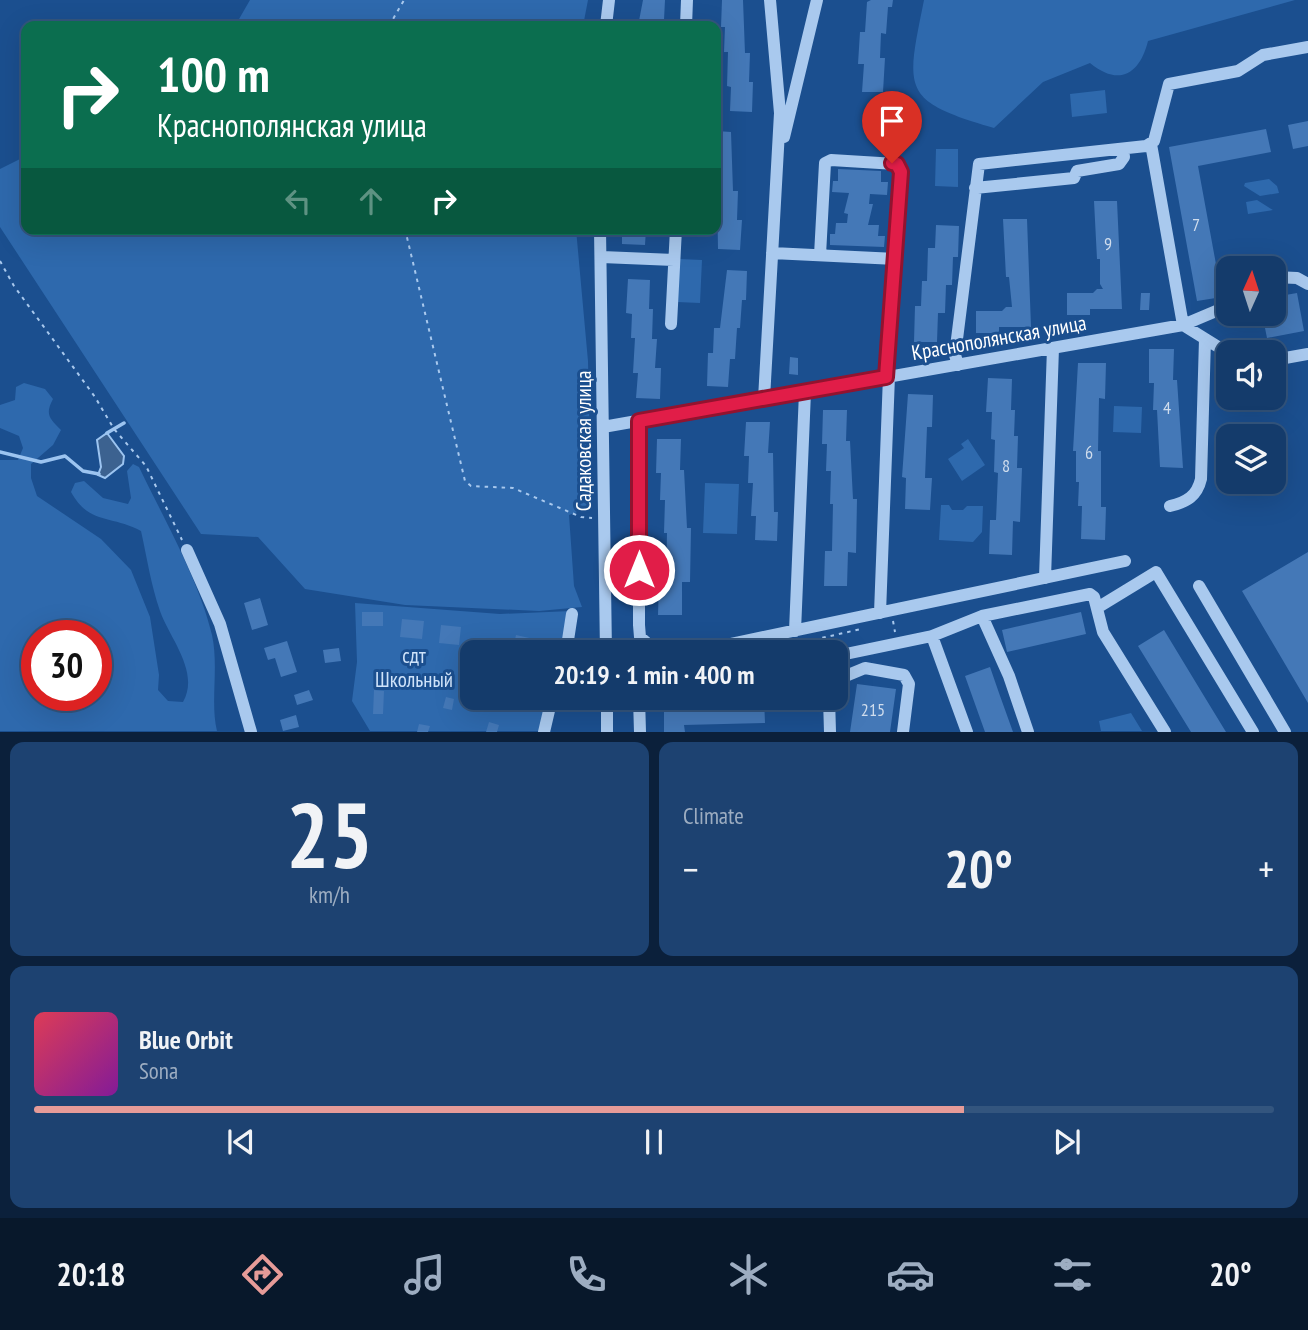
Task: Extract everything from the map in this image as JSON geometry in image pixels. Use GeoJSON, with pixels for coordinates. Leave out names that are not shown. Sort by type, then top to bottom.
{"type":"FeatureCollection","features":[{"type":"Feature","properties":{"kind":"street"},"geometry":{"type":"LineString","coordinates":[[607,21],[609,0]]}},
{"type":"Feature","properties":{"kind":"street"},"geometry":{"type":"LineString","coordinates":[[686,21],[687,0]]}},
{"type":"Feature","properties":{"kind":"street"},"geometry":{"type":"LineString","coordinates":[[765,399],[780,113],[770,0]]}},
{"type":"Feature","properties":{"kind":"street"},"geometry":{"type":"LineString","coordinates":[[776,171],[817,0]]}},
{"type":"Feature","properties":{"kind":"street"},"geometry":{"type":"LineString","coordinates":[[1216,346],[1183,326],[1151,144],[1169,84],[1238,71],[1263,55],[1308,47]]}},
{"type":"Feature","properties":{"kind":"street"},"geometry":{"type":"LineString","coordinates":[[958,365],[955,355],[977,166],[981,163],[1151,144]]}},
{"type":"Feature","properties":{"kind":"street"},"geometry":{"type":"LineString","coordinates":[[975,188],[1073,178],[1082,170],[1119,164],[1124,157],[1123,149]]}},
{"type":"Feature","properties":{"kind":"street"},"geometry":{"type":"LineString","coordinates":[[820,255],[825,163],[831,160],[892,163],[900,168],[887,377],[885,612]]}},
{"type":"Feature","properties":{"kind":"street","name":"Садаковская улица"},"geometry":{"type":"LineString","coordinates":[[600,235],[606,640]]}},
{"type":"Feature","properties":{"kind":"street"},"geometry":{"type":"LineString","coordinates":[[671,324],[676,235]]}},
{"type":"Feature","properties":{"kind":"street"},"geometry":{"type":"LineString","coordinates":[[772,253],[896,259]]}},
{"type":"Feature","properties":{"kind":"street"},"geometry":{"type":"LineString","coordinates":[[601,257],[674,260]]}},
{"type":"Feature","properties":{"kind":"street"},"geometry":{"type":"LineString","coordinates":[[1286,278],[1297,278],[1308,284]]}},
{"type":"Feature","properties":{"kind":"street","name":"Краснополянская улица"},"geometry":{"type":"LineString","coordinates":[[603,426],[1183,326],[1216,311]]}},
{"type":"Feature","properties":{"kind":"street"},"geometry":{"type":"LineString","coordinates":[[1170,506],[1184,503],[1195,494],[1201,479],[1205,339]]}},
{"type":"Feature","properties":{"kind":"street"},"geometry":{"type":"LineString","coordinates":[[1045,578],[1053,348]]}},
{"type":"Feature","properties":{"kind":"street"},"geometry":{"type":"LineString","coordinates":[[1286,358],[1308,354]]}},
{"type":"Feature","properties":{"kind":"street"},"geometry":{"type":"LineString","coordinates":[[795,631],[805,392]]}},
{"type":"Feature","properties":{"kind":"street"},"geometry":{"type":"LineString","coordinates":[[639,421],[639,625],[643,640],[648,644],[702,650],[1125,561]]}},
{"type":"Feature","properties":{"kind":"street"},"geometry":{"type":"LineString","coordinates":[[187,550],[220,624],[251,732]]}},
{"type":"Feature","properties":{"kind":"street"},"geometry":{"type":"LineString","coordinates":[[1097,608],[1156,572],[1253,732]]}},
{"type":"Feature","properties":{"kind":"street"},"geometry":{"type":"LineString","coordinates":[[1199,586],[1285,732]]}},
{"type":"Feature","properties":{"kind":"street"},"geometry":{"type":"LineString","coordinates":[[848,653],[932,636],[982,616],[1086,593],[1094,597],[1103,632],[1165,732]]}},
{"type":"Feature","properties":{"kind":"street"},"geometry":{"type":"LineString","coordinates":[[568,640],[572,614]]}},
{"type":"Feature","properties":{"kind":"street"},"geometry":{"type":"LineString","coordinates":[[982,616],[1009,676],[1028,732]]}},
{"type":"Feature","properties":{"kind":"street"},"geometry":{"type":"LineString","coordinates":[[932,636],[967,732]]}},
{"type":"Feature","properties":{"kind":"street"},"geometry":{"type":"LineString","coordinates":[[848,675],[865,668],[904,675],[909,684],[903,732]]}},
{"type":"Feature","properties":{"kind":"street"},"geometry":{"type":"LineString","coordinates":[[544,732],[549,710]]}},
{"type":"Feature","properties":{"kind":"street"},"geometry":{"type":"LineString","coordinates":[[607,710],[607,732]]}},
{"type":"Feature","properties":{"kind":"street"},"geometry":{"type":"LineString","coordinates":[[639,710],[640,732]]}},
{"type":"Feature","properties":{"kind":"street"},"geometry":{"type":"LineString","coordinates":[[829,710],[830,732]]}},
{"type":"Feature","properties":{"kind":"path"},"geometry":{"type":"LineString","coordinates":[[392,21],[404,0]]}},
{"type":"Feature","properties":{"kind":"path"},"geometry":{"type":"LineString","coordinates":[[406,235],[465,481],[471,486],[513,488],[581,517],[604,518]]}},
{"type":"Feature","properties":{"kind":"path"},"geometry":{"type":"LineString","coordinates":[[0,261],[14,286],[95,397],[114,429],[146,466],[187,550]]}},
{"type":"Feature","properties":{"kind":"path"},"geometry":{"type":"LineString","coordinates":[[885,612],[898,643]]}},
{"type":"Feature","properties":{"kind":"path"},"geometry":{"type":"LineString","coordinates":[[814,640],[868,628]]}},
{"type":"Feature","properties":{"kind":"green space"},"geometry":{"type":"Polygon","coordinates":[[[250,0],[588,0],[584,21],[238,21],[250,0]]]}},
{"type":"Feature","properties":{"kind":"green space"},"geometry":{"type":"Polygon","coordinates":[[[924,0],[1295,0],[1148,41],[1140,62],[1127,73],[1110,74],[1090,63],[1043,82],[994,128],[941,109],[926,99],[917,88],[913,73],[914,54],[924,0]]]}},
{"type":"Feature","properties":{"kind":"green space"},"geometry":{"type":"Polygon","coordinates":[[[1105,90],[1107,113],[1072,117],[1070,94],[1105,90]]]}},
{"type":"Feature","properties":{"kind":"green space"},"geometry":{"type":"Polygon","coordinates":[[[936,149],[958,149],[958,187],[935,186],[936,149]]]}},
{"type":"Feature","properties":{"kind":"green space"},"geometry":{"type":"Polygon","coordinates":[[[21,158],[21,235],[577,235],[588,361],[591,507],[569,515],[574,586],[582,607],[539,611],[405,605],[305,589],[258,537],[201,534],[0,227],[0,169],[21,158]]]}},
{"type":"Feature","properties":{"kind":"green space"},"geometry":{"type":"Polygon","coordinates":[[[1269,179],[1277,186],[1279,193],[1260,196],[1244,186],[1245,183],[1269,179]]]}},
{"type":"Feature","properties":{"kind":"green space"},"geometry":{"type":"Polygon","coordinates":[[[1257,200],[1273,210],[1248,214],[1246,202],[1257,200]]]}},
{"type":"Feature","properties":{"kind":"green space"},"geometry":{"type":"Polygon","coordinates":[[[679,259],[702,260],[700,303],[677,302],[679,259]]]}},
{"type":"Feature","properties":{"kind":"green space"},"geometry":{"type":"Polygon","coordinates":[[[24,383],[45,389],[53,399],[49,408],[50,416],[61,430],[53,445],[31,464],[31,478],[37,496],[101,539],[131,570],[150,617],[159,675],[158,690],[168,701],[183,702],[187,691],[186,667],[160,611],[141,531],[93,515],[85,510],[71,492],[75,483],[84,481],[103,498],[128,504],[131,498],[127,471],[133,464],[139,467],[180,550],[206,614],[214,647],[214,709],[217,731],[0,731],[0,460],[18,460],[23,448],[19,436],[0,428],[0,405],[15,400],[16,387],[24,383]]]}},
{"type":"Feature","properties":{"kind":"green space"},"geometry":{"type":"Polygon","coordinates":[[[1114,406],[1142,407],[1141,433],[1113,432],[1114,406]]]}},
{"type":"Feature","properties":{"kind":"green space"},"geometry":{"type":"Polygon","coordinates":[[[968,439],[985,465],[962,481],[948,459],[964,448],[961,444],[968,439]]]}},
{"type":"Feature","properties":{"kind":"green space"},"geometry":{"type":"Polygon","coordinates":[[[705,483],[739,484],[737,534],[703,533],[705,483]]]}},
{"type":"Feature","properties":{"kind":"green space"},"geometry":{"type":"Polygon","coordinates":[[[941,505],[949,505],[952,510],[983,506],[982,532],[973,542],[939,540],[941,505]]]}},
{"type":"Feature","properties":{"kind":"green space","name":"сдт Школьный"},"geometry":{"type":"Polygon","coordinates":[[[355,603],[500,614],[571,611],[565,640],[460,640],[460,710],[551,710],[547,731],[370,731],[352,701],[357,662],[355,603]]]}},
{"type":"Feature","properties":{"kind":"green space"},"geometry":{"type":"Polygon","coordinates":[[[1131,713],[1142,731],[1101,731],[1099,721],[1131,713]]]}},
{"type":"Feature","properties":{"kind":"shaded area"},"geometry":{"type":"Polygon","coordinates":[[[107,433],[124,456],[123,464],[105,478],[98,475],[101,467],[97,440],[107,433]]]}},
{"type":"Feature","properties":{"kind":"building"},"geometry":{"type":"Polygon","coordinates":[[[643,0],[665,0],[664,20],[639,21],[643,0]]]}},
{"type":"Feature","properties":{"kind":"building"},"geometry":{"type":"Polygon","coordinates":[[[722,0],[743,0],[745,53],[750,53],[749,82],[753,82],[752,112],[730,111],[731,87],[727,86],[728,52],[724,52],[725,27],[721,27],[722,0]]]}},
{"type":"Feature","properties":{"kind":"building"},"geometry":{"type":"Polygon","coordinates":[[[893,0],[892,7],[888,7],[886,34],[881,33],[880,58],[885,58],[883,92],[862,92],[864,64],[858,64],[860,32],[865,32],[867,2],[893,0]]]}},
{"type":"Feature","properties":{"kind":"building"},"geometry":{"type":"Polygon","coordinates":[[[1308,121],[1308,146],[1293,149],[1288,125],[1308,121]]]}},
{"type":"Feature","properties":{"kind":"building"},"geometry":{"type":"Polygon","coordinates":[[[1266,129],[1271,152],[1198,166],[1216,264],[1216,298],[1197,301],[1169,147],[1266,129]]]}},
{"type":"Feature","properties":{"kind":"building"},"geometry":{"type":"Polygon","coordinates":[[[721,131],[731,132],[733,191],[738,191],[737,220],[742,220],[740,250],[718,249],[718,235],[721,235],[721,131]]]}},
{"type":"Feature","properties":{"kind":"building"},"geometry":{"type":"Polygon","coordinates":[[[838,169],[881,171],[881,182],[888,182],[887,195],[870,194],[869,204],[873,204],[868,225],[879,225],[878,236],[885,236],[884,247],[830,245],[830,234],[835,234],[836,223],[847,223],[848,214],[844,213],[849,193],[832,192],[833,181],[838,181],[838,169]]]}},
{"type":"Feature","properties":{"kind":"building"},"geometry":{"type":"Polygon","coordinates":[[[1094,201],[1117,201],[1122,309],[1090,309],[1090,315],[1067,315],[1067,293],[1093,293],[1097,289],[1103,289],[1100,284],[1100,259],[1097,259],[1094,201]]]}},
{"type":"Feature","properties":{"kind":"building"},"geometry":{"type":"Polygon","coordinates":[[[1003,219],[1027,219],[1031,327],[999,327],[999,333],[976,333],[976,311],[1002,311],[1006,307],[1012,307],[1009,277],[1006,277],[1003,219]]]}},
{"type":"Feature","properties":{"kind":"building"},"geometry":{"type":"Polygon","coordinates":[[[936,225],[959,226],[958,257],[953,257],[952,285],[946,285],[945,313],[938,313],[937,342],[914,342],[915,306],[921,306],[922,281],[927,281],[928,248],[935,248],[936,225]]]}},
{"type":"Feature","properties":{"kind":"building"},"geometry":{"type":"Polygon","coordinates":[[[622,235],[646,235],[645,245],[622,244],[622,235]]]}},
{"type":"Feature","properties":{"kind":"building"},"geometry":{"type":"Polygon","coordinates":[[[727,270],[747,271],[746,300],[742,300],[735,359],[730,359],[728,387],[707,386],[708,353],[713,353],[714,328],[720,328],[727,270]]]}},
{"type":"Feature","properties":{"kind":"building"},"geometry":{"type":"Polygon","coordinates":[[[628,279],[650,280],[652,339],[657,339],[655,368],[661,368],[660,399],[636,398],[638,373],[633,373],[635,338],[631,338],[632,314],[626,313],[628,279]]]}},
{"type":"Feature","properties":{"kind":"building"},"geometry":{"type":"Polygon","coordinates":[[[1141,293],[1150,293],[1149,310],[1140,310],[1141,293]]]}},
{"type":"Feature","properties":{"kind":"building"},"geometry":{"type":"Polygon","coordinates":[[[1297,293],[1304,331],[1267,338],[1265,326],[1286,326],[1286,295],[1297,293]]]}},
{"type":"Feature","properties":{"kind":"building"},"geometry":{"type":"Polygon","coordinates":[[[1149,349],[1174,349],[1173,380],[1177,380],[1183,468],[1160,467],[1157,410],[1153,410],[1154,383],[1149,383],[1149,349]]]}},
{"type":"Feature","properties":{"kind":"building"},"geometry":{"type":"Polygon","coordinates":[[[790,357],[798,358],[798,375],[789,374],[790,357]]]}},
{"type":"Feature","properties":{"kind":"building"},"geometry":{"type":"Polygon","coordinates":[[[1078,363],[1106,363],[1105,399],[1099,398],[1098,451],[1101,451],[1101,507],[1106,507],[1105,540],[1081,539],[1082,506],[1078,506],[1079,482],[1076,482],[1076,451],[1073,451],[1078,363]]]}},
{"type":"Feature","properties":{"kind":"building"},"geometry":{"type":"Polygon","coordinates":[[[988,378],[1012,379],[1011,410],[1015,410],[1014,436],[1018,436],[1017,468],[1022,468],[1020,522],[1013,521],[1012,555],[989,554],[990,520],[996,520],[998,473],[994,472],[992,412],[986,412],[988,378]]]}},
{"type":"Feature","properties":{"kind":"building"},"geometry":{"type":"Polygon","coordinates":[[[908,394],[933,395],[932,427],[927,427],[925,478],[932,478],[930,510],[905,509],[906,478],[902,477],[908,394]]]}},
{"type":"Feature","properties":{"kind":"building"},"geometry":{"type":"Polygon","coordinates":[[[823,410],[847,410],[846,441],[850,441],[853,499],[857,499],[856,553],[848,552],[847,586],[824,586],[825,551],[832,551],[833,504],[830,504],[831,471],[826,471],[827,444],[822,444],[823,410]]]}},
{"type":"Feature","properties":{"kind":"building"},"geometry":{"type":"Polygon","coordinates":[[[746,422],[770,422],[768,453],[773,453],[774,512],[778,512],[777,541],[755,540],[756,516],[751,516],[753,483],[748,483],[749,456],[744,456],[746,422]]]}},
{"type":"Feature","properties":{"kind":"building"},"geometry":{"type":"Polygon","coordinates":[[[657,439],[681,439],[680,470],[684,470],[687,528],[691,528],[690,582],[682,582],[682,615],[658,615],[659,580],[666,580],[667,533],[664,533],[665,500],[660,500],[661,473],[656,473],[657,439]]]}},
{"type":"Feature","properties":{"kind":"building"},"geometry":{"type":"Polygon","coordinates":[[[1308,552],[1308,703],[1242,591],[1308,552]]]}},
{"type":"Feature","properties":{"kind":"building"},"geometry":{"type":"Polygon","coordinates":[[[260,598],[268,625],[252,630],[244,603],[260,598]]]}},
{"type":"Feature","properties":{"kind":"building"},"geometry":{"type":"Polygon","coordinates":[[[362,612],[383,612],[383,626],[362,626],[362,612]]]}},
{"type":"Feature","properties":{"kind":"building"},"geometry":{"type":"Polygon","coordinates":[[[1081,612],[1086,634],[1007,652],[1002,630],[1081,612]]]}},
{"type":"Feature","properties":{"kind":"building"},"geometry":{"type":"Polygon","coordinates":[[[402,619],[424,621],[422,639],[400,637],[402,619]]]}},
{"type":"Feature","properties":{"kind":"building"},"geometry":{"type":"Polygon","coordinates":[[[441,625],[461,627],[459,645],[439,643],[441,625]]]}},
{"type":"Feature","properties":{"kind":"building"},"geometry":{"type":"Polygon","coordinates":[[[1164,630],[1226,732],[1191,732],[1138,646],[1164,630]]]}},
{"type":"Feature","properties":{"kind":"building"},"geometry":{"type":"Polygon","coordinates":[[[516,635],[538,640],[515,640],[516,635]]]}},
{"type":"Feature","properties":{"kind":"building"},"geometry":{"type":"Polygon","coordinates":[[[287,641],[297,672],[281,677],[275,658],[268,660],[264,648],[287,641]]]}},
{"type":"Feature","properties":{"kind":"building"},"geometry":{"type":"Polygon","coordinates":[[[339,648],[341,661],[325,663],[323,650],[339,648]]]}},
{"type":"Feature","properties":{"kind":"building"},"geometry":{"type":"Polygon","coordinates":[[[990,667],[1013,732],[985,732],[965,676],[990,667]]]}},
{"type":"Feature","properties":{"kind":"building"},"geometry":{"type":"Polygon","coordinates":[[[857,684],[896,689],[890,732],[850,732],[857,684]]]}},
{"type":"Feature","properties":{"kind":"building"},"geometry":{"type":"Polygon","coordinates":[[[309,690],[313,700],[297,705],[294,695],[309,690]]]}},
{"type":"Feature","properties":{"kind":"building"},"geometry":{"type":"Polygon","coordinates":[[[374,690],[384,691],[383,714],[373,714],[374,690]]]}},
{"type":"Feature","properties":{"kind":"building"},"geometry":{"type":"Polygon","coordinates":[[[446,697],[454,699],[452,710],[443,708],[446,697]]]}},
{"type":"Feature","properties":{"kind":"building"},"geometry":{"type":"Polygon","coordinates":[[[664,710],[764,710],[765,723],[684,725],[685,732],[664,732],[664,710]]]}},
{"type":"Feature","properties":{"kind":"building"},"geometry":{"type":"Polygon","coordinates":[[[296,715],[299,727],[283,731],[280,720],[296,715]]]}},
{"type":"Feature","properties":{"kind":"building"},"geometry":{"type":"Polygon","coordinates":[[[489,722],[499,725],[497,732],[486,732],[489,722]]]}},
{"type":"Feature","properties":{"kind":"building"},"geometry":{"type":"Polygon","coordinates":[[[419,724],[430,726],[428,732],[417,732],[419,724]]]}},
{"type":"Feature","properties":{"kind":"waterway"},"geometry":{"type":"LineString","coordinates":[[107,433],[124,423]]}},
{"type":"Feature","properties":{"kind":"waterway"},"geometry":{"type":"LineString","coordinates":[[0,452],[41,462],[65,456],[83,471],[99,474]]}},
{"type":"Feature","properties":{"kind":"route"},"geometry":{"type":"LineString","coordinates":[[639,570],[639,421],[886,377],[901,172],[897,164],[892,163]]}}]}
